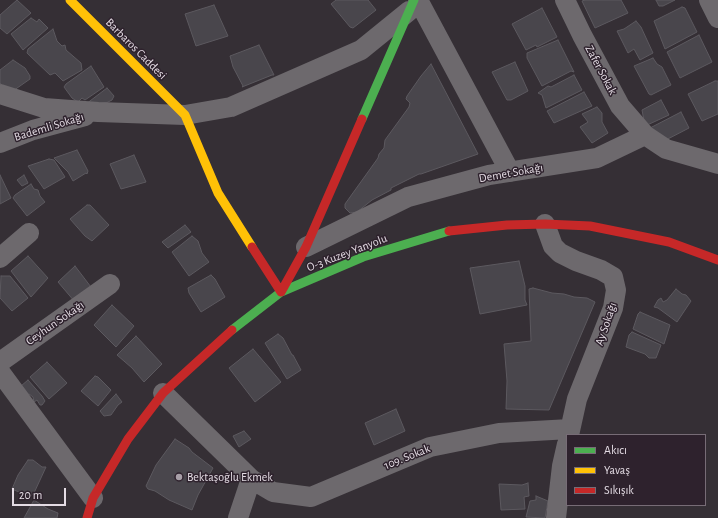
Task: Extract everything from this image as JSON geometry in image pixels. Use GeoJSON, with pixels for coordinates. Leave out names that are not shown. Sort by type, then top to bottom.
{"type":"FeatureCollection","features":[{"type":"Feature","properties":{"kind":"main road","name":"Barbaros Caddesi"},"geometry":{"type":"LineString","coordinates":[[70,0],[184,115]]}},
{"type":"Feature","properties":{"kind":"main road"},"geometry":{"type":"LineString","coordinates":[[184,115],[218,193],[281,292],[306,247],[414,4]]}},
{"type":"Feature","properties":{"kind":"main road","name":"O-3 Kuzey Yanyolu"},"geometry":{"type":"LineString","coordinates":[[87,518],[93,498],[128,440],[163,393],[228,333],[281,292],[363,257],[448,231],[507,225],[545,224],[590,226],[669,242],[718,260]]}},
{"type":"Feature","properties":{"kind":"street","name":"Zafer Sokak"},"geometry":{"type":"LineString","coordinates":[[566,0],[582,35],[620,106],[644,135]]}},
{"type":"Feature","properties":{"kind":"street"},"geometry":{"type":"LineString","coordinates":[[709,0],[718,18]]}},
{"type":"Feature","properties":{"kind":"street"},"geometry":{"type":"LineString","coordinates":[[0,94],[44,108],[98,112],[184,115],[231,107],[361,50],[414,4],[510,172]]}},
{"type":"Feature","properties":{"kind":"street","name":"Bademli Sokağı"},"geometry":{"type":"LineString","coordinates":[[0,143],[33,130],[98,112]]}},
{"type":"Feature","properties":{"kind":"street"},"geometry":{"type":"LineString","coordinates":[[644,135],[666,149],[718,164]]}},
{"type":"Feature","properties":{"kind":"street","name":"Demet Sokağı"},"geometry":{"type":"LineString","coordinates":[[306,247],[408,197],[489,176],[597,158],[644,135]]}},
{"type":"Feature","properties":{"kind":"street","name":"Ay Sokağı"},"geometry":{"type":"LineString","coordinates":[[545,224],[553,246],[560,253],[576,261],[601,270],[613,277],[616,290],[614,308],[577,399],[569,434]]}},
{"type":"Feature","properties":{"kind":"street"},"geometry":{"type":"LineString","coordinates":[[0,258],[29,233]]}},
{"type":"Feature","properties":{"kind":"street","name":"Ceyhun Sokağı"},"geometry":{"type":"LineString","coordinates":[[0,362],[110,284]]}},
{"type":"Feature","properties":{"kind":"street"},"geometry":{"type":"LineString","coordinates":[[0,372],[93,498]]}},
{"type":"Feature","properties":{"kind":"street","name":"109. Sokak"},"geometry":{"type":"LineString","coordinates":[[163,393],[251,479],[273,492],[311,497],[430,447],[499,434],[566,436]]}},
{"type":"Feature","properties":{"kind":"street","name":"Ay Sokağı"},"geometry":{"type":"LineString","coordinates":[[556,518],[562,466],[566,449]]}},
{"type":"Feature","properties":{"kind":"street"},"geometry":{"type":"LineString","coordinates":[[238,518],[251,479]]}},
{"type":"Feature","properties":{"kind":"building"},"geometry":{"type":"Polygon","coordinates":[[[17,0],[31,13],[7,34],[0,28],[0,15],[17,0]]]}},
{"type":"Feature","properties":{"kind":"building"},"geometry":{"type":"Polygon","coordinates":[[[336,0],[368,0],[376,10],[353,28],[350,27],[331,4],[336,0]]]}},
{"type":"Feature","properties":{"kind":"building"},"geometry":{"type":"Polygon","coordinates":[[[621,0],[628,13],[595,28],[582,1],[621,0]]]}},
{"type":"Feature","properties":{"kind":"building"},"geometry":{"type":"Polygon","coordinates":[[[656,0],[675,0],[663,6],[659,6],[656,0]]]}},
{"type":"Feature","properties":{"kind":"building"},"geometry":{"type":"Polygon","coordinates":[[[214,5],[228,36],[196,46],[185,14],[214,5]]]}},
{"type":"Feature","properties":{"kind":"building"},"geometry":{"type":"Polygon","coordinates":[[[682,7],[685,8],[697,32],[665,49],[654,21],[682,7]]]}},
{"type":"Feature","properties":{"kind":"building"},"geometry":{"type":"Polygon","coordinates":[[[542,8],[557,37],[537,47],[536,45],[526,50],[512,24],[542,8]]]}},
{"type":"Feature","properties":{"kind":"building"},"geometry":{"type":"Polygon","coordinates":[[[31,18],[37,22],[39,19],[48,28],[23,50],[11,34],[31,18]]]}},
{"type":"Feature","properties":{"kind":"building"},"geometry":{"type":"Polygon","coordinates":[[[636,21],[641,27],[653,53],[640,60],[634,49],[628,53],[617,31],[624,29],[636,21]]]}},
{"type":"Feature","properties":{"kind":"building"},"geometry":{"type":"Polygon","coordinates":[[[53,29],[57,41],[62,46],[65,45],[66,50],[81,63],[82,70],[63,81],[55,73],[50,75],[27,53],[28,49],[53,29]]]}},
{"type":"Feature","properties":{"kind":"building"},"geometry":{"type":"Polygon","coordinates":[[[699,35],[712,62],[680,78],[667,52],[699,35]]]}},
{"type":"Feature","properties":{"kind":"building"},"geometry":{"type":"Polygon","coordinates":[[[558,40],[574,72],[571,71],[542,86],[527,58],[527,53],[558,40]]]}},
{"type":"Feature","properties":{"kind":"building"},"geometry":{"type":"Polygon","coordinates":[[[259,45],[274,75],[242,87],[243,86],[233,67],[230,56],[259,45]]]}},
{"type":"Feature","properties":{"kind":"building"},"geometry":{"type":"Polygon","coordinates":[[[653,58],[657,64],[662,67],[671,85],[651,95],[649,94],[634,66],[653,58]]]}},
{"type":"Feature","properties":{"kind":"building"},"geometry":{"type":"Polygon","coordinates":[[[13,60],[25,68],[30,76],[30,79],[10,93],[0,83],[0,70],[13,60]]]}},
{"type":"Feature","properties":{"kind":"building"},"geometry":{"type":"Polygon","coordinates":[[[515,62],[528,91],[511,100],[507,100],[492,72],[515,62]]]}},
{"type":"Feature","properties":{"kind":"building"},"geometry":{"type":"Polygon","coordinates":[[[431,64],[478,154],[419,174],[391,188],[391,190],[372,200],[357,212],[350,213],[345,208],[345,204],[378,158],[379,154],[384,148],[385,140],[409,107],[410,103],[406,99],[407,96],[431,64]]]}},
{"type":"Feature","properties":{"kind":"building"},"geometry":{"type":"Polygon","coordinates":[[[91,66],[104,87],[85,100],[82,98],[78,102],[72,98],[64,87],[91,66]]]}},
{"type":"Feature","properties":{"kind":"building"},"geometry":{"type":"Polygon","coordinates":[[[574,75],[582,90],[546,108],[542,95],[538,93],[548,86],[551,87],[574,75]]]}},
{"type":"Feature","properties":{"kind":"building"},"geometry":{"type":"Polygon","coordinates":[[[718,81],[718,114],[702,121],[688,94],[718,81]]]}},
{"type":"Feature","properties":{"kind":"building"},"geometry":{"type":"Polygon","coordinates":[[[107,88],[114,96],[112,100],[106,103],[86,104],[107,88]]]}},
{"type":"Feature","properties":{"kind":"building"},"geometry":{"type":"Polygon","coordinates":[[[584,92],[592,106],[554,123],[547,111],[584,92]]]}},
{"type":"Feature","properties":{"kind":"building"},"geometry":{"type":"Polygon","coordinates":[[[661,100],[669,115],[645,126],[642,110],[661,100]]]}},
{"type":"Feature","properties":{"kind":"building"},"geometry":{"type":"Polygon","coordinates":[[[597,107],[602,113],[602,122],[608,133],[592,143],[580,127],[588,122],[582,114],[597,107]]]}},
{"type":"Feature","properties":{"kind":"building"},"geometry":{"type":"Polygon","coordinates":[[[681,112],[689,128],[662,142],[650,128],[681,112]]]}},
{"type":"Feature","properties":{"kind":"building"},"geometry":{"type":"Polygon","coordinates":[[[77,150],[88,171],[87,174],[86,173],[73,181],[68,172],[54,158],[77,150]]]}},
{"type":"Feature","properties":{"kind":"building"},"geometry":{"type":"Polygon","coordinates":[[[134,155],[146,182],[121,189],[110,164],[134,155]]]}},
{"type":"Feature","properties":{"kind":"building"},"geometry":{"type":"Polygon","coordinates":[[[49,159],[54,160],[65,177],[44,189],[28,166],[49,159]]]}},
{"type":"Feature","properties":{"kind":"building"},"geometry":{"type":"Polygon","coordinates":[[[0,175],[11,198],[0,204],[0,175]]]}},
{"type":"Feature","properties":{"kind":"building"},"geometry":{"type":"Polygon","coordinates":[[[24,175],[28,183],[22,186],[17,180],[24,175]]]}},
{"type":"Feature","properties":{"kind":"building"},"geometry":{"type":"Polygon","coordinates":[[[31,184],[34,189],[38,190],[40,196],[45,202],[27,216],[13,198],[31,184]]]}},
{"type":"Feature","properties":{"kind":"building"},"geometry":{"type":"Polygon","coordinates":[[[87,205],[90,205],[109,225],[92,241],[85,236],[70,219],[87,205]]]}},
{"type":"Feature","properties":{"kind":"building"},"geometry":{"type":"Polygon","coordinates":[[[185,225],[191,232],[168,248],[162,242],[185,225]]]}},
{"type":"Feature","properties":{"kind":"building"},"geometry":{"type":"Polygon","coordinates":[[[192,236],[198,241],[202,253],[209,262],[189,276],[172,252],[192,236]]]}},
{"type":"Feature","properties":{"kind":"building"},"geometry":{"type":"Polygon","coordinates":[[[28,256],[48,278],[31,297],[11,271],[28,256]]]}},
{"type":"Feature","properties":{"kind":"building"},"geometry":{"type":"Polygon","coordinates":[[[519,261],[525,286],[525,300],[527,305],[480,314],[470,268],[519,261]]]}},
{"type":"Feature","properties":{"kind":"building"},"geometry":{"type":"Polygon","coordinates":[[[75,266],[94,291],[75,302],[58,282],[75,266]]]}},
{"type":"Feature","properties":{"kind":"building"},"geometry":{"type":"Polygon","coordinates":[[[211,275],[215,279],[225,297],[201,312],[189,293],[188,288],[211,275]]]}},
{"type":"Feature","properties":{"kind":"building"},"geometry":{"type":"Polygon","coordinates":[[[1,276],[10,276],[28,298],[12,311],[0,298],[1,276]]]}},
{"type":"Feature","properties":{"kind":"building"},"geometry":{"type":"Polygon","coordinates":[[[533,288],[552,293],[587,298],[595,302],[549,410],[506,409],[507,381],[504,344],[531,341],[529,289],[533,288]]]}},
{"type":"Feature","properties":{"kind":"building"},"geometry":{"type":"Polygon","coordinates":[[[676,289],[682,294],[686,295],[691,301],[677,322],[658,308],[654,307],[658,300],[661,298],[663,302],[667,300],[676,289]]]}},
{"type":"Feature","properties":{"kind":"building"},"geometry":{"type":"Polygon","coordinates":[[[112,305],[134,326],[116,347],[94,325],[112,305]]]}},
{"type":"Feature","properties":{"kind":"building"},"geometry":{"type":"Polygon","coordinates":[[[640,312],[670,325],[664,344],[633,329],[640,312]]]}},
{"type":"Feature","properties":{"kind":"building"},"geometry":{"type":"Polygon","coordinates":[[[632,332],[661,345],[656,358],[649,358],[645,354],[626,347],[629,335],[632,332]]]}},
{"type":"Feature","properties":{"kind":"building"},"geometry":{"type":"Polygon","coordinates":[[[278,334],[283,338],[301,370],[287,379],[265,343],[278,334]]]}},
{"type":"Feature","properties":{"kind":"building"},"geometry":{"type":"Polygon","coordinates":[[[136,336],[162,364],[144,382],[132,368],[117,355],[136,336]]]}},
{"type":"Feature","properties":{"kind":"building"},"geometry":{"type":"Polygon","coordinates":[[[253,349],[281,382],[255,402],[229,368],[253,349]]]}},
{"type":"Feature","properties":{"kind":"building"},"geometry":{"type":"Polygon","coordinates":[[[47,362],[67,383],[49,399],[30,377],[47,362]]]}},
{"type":"Feature","properties":{"kind":"building"},"geometry":{"type":"Polygon","coordinates":[[[95,376],[98,377],[111,390],[98,406],[81,391],[95,376]]]}},
{"type":"Feature","properties":{"kind":"building"},"geometry":{"type":"Polygon","coordinates":[[[28,380],[45,401],[42,405],[40,405],[37,400],[34,402],[33,397],[29,394],[24,396],[21,386],[28,380]]]}},
{"type":"Feature","properties":{"kind":"building"},"geometry":{"type":"Polygon","coordinates":[[[116,394],[122,402],[111,415],[104,416],[100,411],[116,394]]]}},
{"type":"Feature","properties":{"kind":"building"},"geometry":{"type":"Polygon","coordinates":[[[396,409],[405,431],[374,445],[365,423],[396,409]]]}},
{"type":"Feature","properties":{"kind":"building"},"geometry":{"type":"Polygon","coordinates":[[[244,431],[251,439],[239,447],[233,436],[244,431]]]}},
{"type":"Feature","properties":{"kind":"building","name":"Bektaşoğlu Ekmek"},"geometry":{"type":"Polygon","coordinates":[[[175,439],[189,448],[213,468],[198,495],[192,510],[169,500],[155,491],[148,489],[146,486],[156,465],[175,439]]]}},
{"type":"Feature","properties":{"kind":"building"},"geometry":{"type":"Polygon","coordinates":[[[28,460],[33,460],[42,467],[46,467],[34,493],[30,497],[12,489],[18,475],[28,460]]]}},
{"type":"Feature","properties":{"kind":"building"},"geometry":{"type":"Polygon","coordinates":[[[528,483],[529,496],[524,497],[525,509],[501,510],[499,484],[522,485],[528,483]]]}},
{"type":"Feature","properties":{"kind":"building"},"geometry":{"type":"Polygon","coordinates":[[[536,496],[548,501],[545,518],[526,517],[530,501],[536,500],[536,496]]]}},
{"type":"Feature","properties":{"kind":"building"},"geometry":{"type":"Polygon","coordinates":[[[34,500],[48,509],[58,513],[57,518],[24,518],[34,500]]]}},
{"type":"Feature","properties":{"kind":"traffic: fast"},"geometry":{"type":"LineString","coordinates":[[362,119],[414,0]]}},
{"type":"Feature","properties":{"kind":"traffic: fast"},"geometry":{"type":"LineString","coordinates":[[232,330],[281,292],[363,257],[449,231]]}},
{"type":"Feature","properties":{"kind":"traffic: slow"},"geometry":{"type":"LineString","coordinates":[[70,0],[185,115],[218,193],[252,247]]}},
{"type":"Feature","properties":{"kind":"traffic: jam"},"geometry":{"type":"LineString","coordinates":[[252,247],[281,292],[306,247],[362,119]]}},
{"type":"Feature","properties":{"kind":"traffic: jam"},"geometry":{"type":"LineString","coordinates":[[449,231],[507,225],[545,224],[590,226],[669,242],[718,260]]}},
{"type":"Feature","properties":{"kind":"traffic: jam"},"geometry":{"type":"LineString","coordinates":[[87,518],[93,498],[128,439],[163,393],[232,330]]}},
{"type":"Feature","properties":{"kind":"place","name":"Bektaşoğlu Ekmek"},"geometry":{"type":"Point","coordinates":[179,477]}}]}
